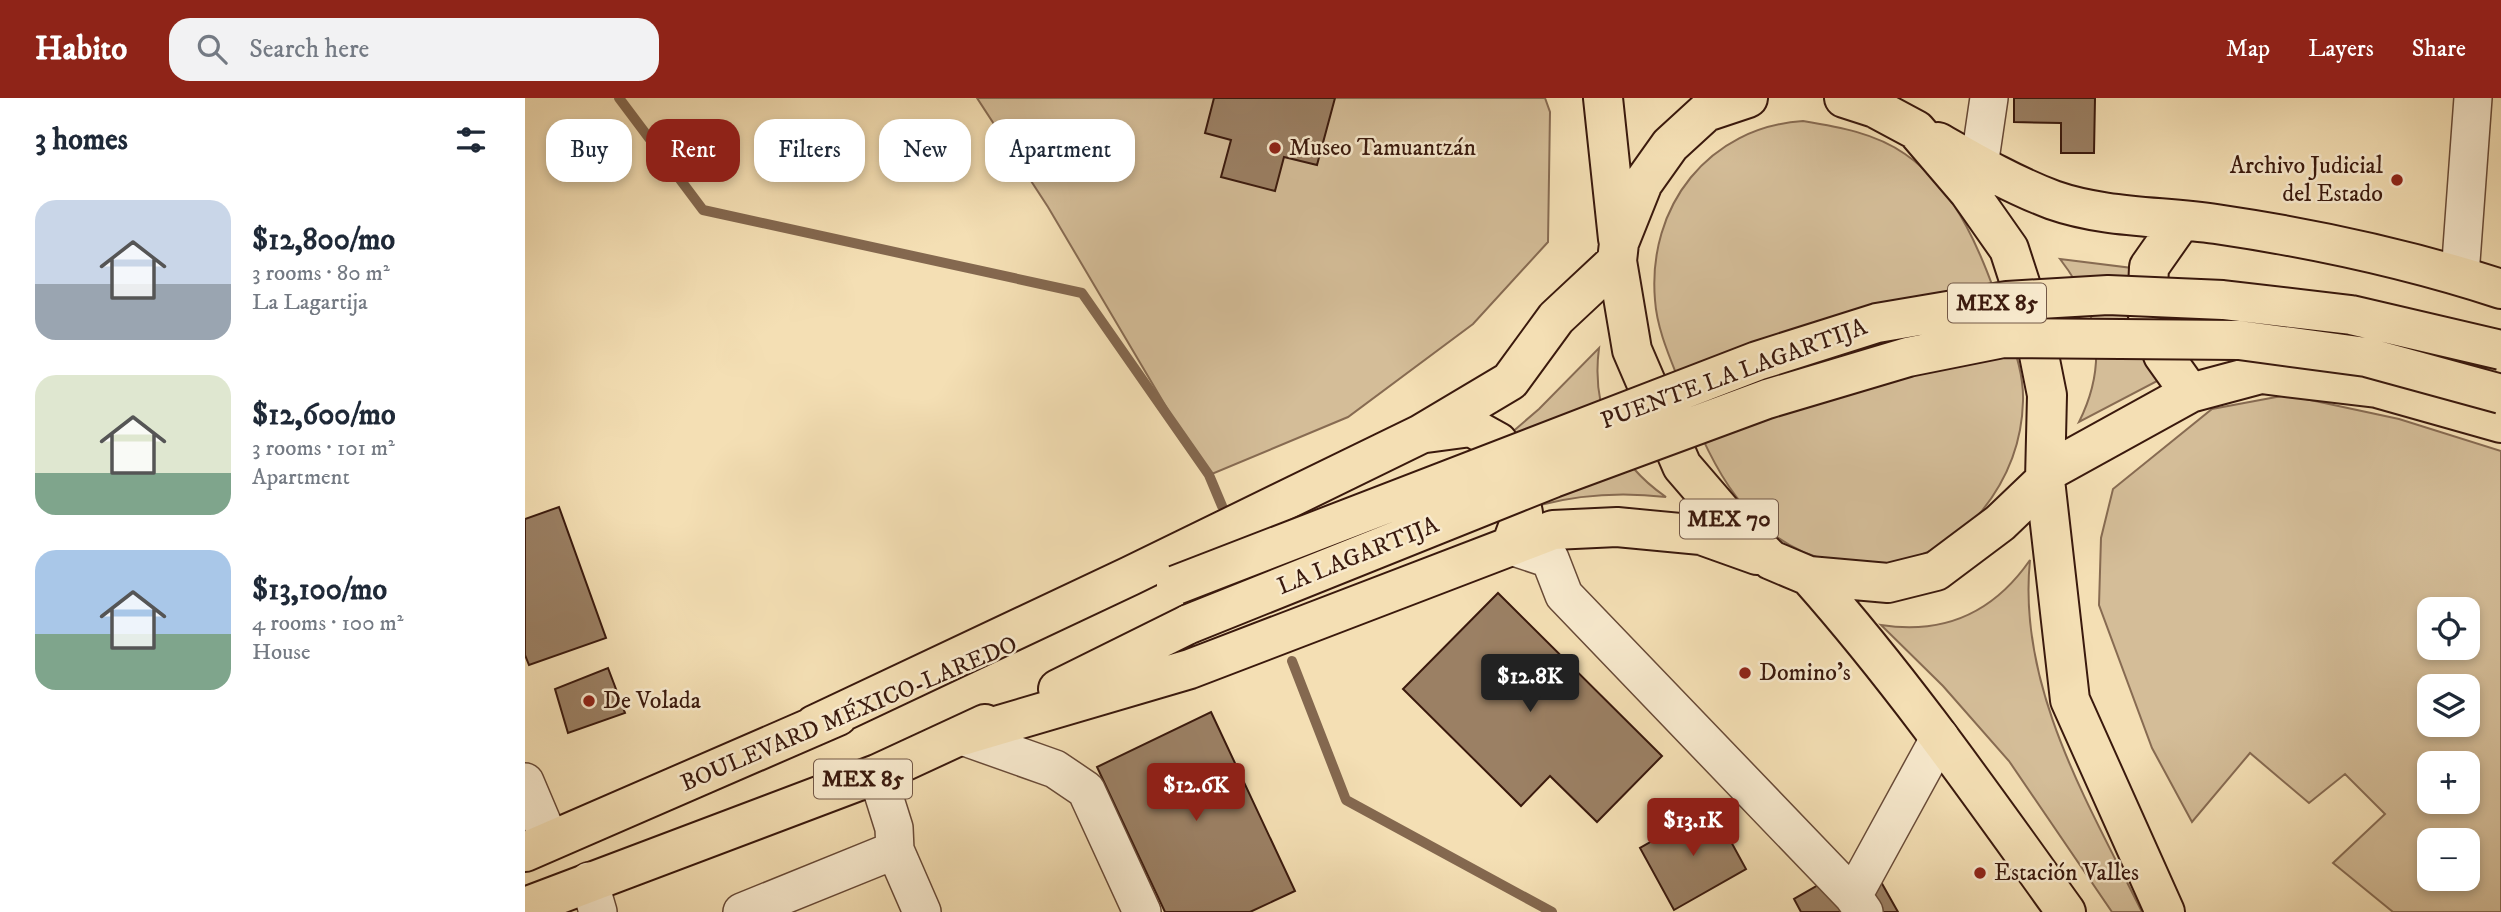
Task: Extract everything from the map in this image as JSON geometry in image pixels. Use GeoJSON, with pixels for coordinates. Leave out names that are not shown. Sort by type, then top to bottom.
{"type":"FeatureCollection","features":[{"type":"Feature","properties":{"kind":"main road","name":"MEX 70"},"geometry":{"type":"LineString","coordinates":[[1603,98],[1618,252],[1632,350],[1682,466],[1725,516],[1772,560],[1809,576],[1888,583],[1936,571],[2000,523],[2046,476]]}},
{"type":"Feature","properties":{"kind":"main road"},"geometry":{"type":"LineString","coordinates":[[814,725],[1130,576],[1421,433],[1510,381],[1556,318],[1618,252],[1643,183],[1670,145],[1706,112],[1748,98]]}},
{"type":"Feature","properties":{"kind":"main road"},"geometry":{"type":"LineString","coordinates":[[1861,101],[1979,166],[2054,200],[2125,214],[2308,240],[2460,275],[2501,289]]}},
{"type":"Feature","properties":{"kind":"main road"},"geometry":{"type":"LineString","coordinates":[[1916,130],[1969,192],[2010,249],[2032,320],[2047,395],[2046,476],[2070,700],[2165,912]]}},
{"type":"Feature","properties":{"kind":"main road"},"geometry":{"type":"LineString","coordinates":[[2182,220],[2149,267],[2147,311],[2162,355],[2190,393]]}},
{"type":"Feature","properties":{"kind":"main road","name":"PUENTE LA LAGARTIJA"},"geometry":{"type":"LineString","coordinates":[[1519,472],[1783,352],[1877,324],[2007,302],[2108,295],[2223,300],[2351,315],[2501,350]]}},
{"type":"Feature","properties":{"kind":"main road","name":"PUENTE LA LAGARTIJA"},"geometry":{"type":"LineString","coordinates":[[1519,472],[1908,357],[2003,338],[2239,340],[2366,357],[2501,394]]}},
{"type":"Feature","properties":{"kind":"main road"},"geometry":{"type":"LineString","coordinates":[[2046,476],[2190,393],[2261,374],[2377,388],[2501,423]]}},
{"type":"Feature","properties":{"kind":"main road"},"geometry":{"type":"LineString","coordinates":[[1421,433],[1471,427],[1498,442],[1517,484],[1523,513],[1511,546]]}},
{"type":"Feature","properties":{"kind":"main road","name":"LA LAGARTIJA"},"geometry":{"type":"LineString","coordinates":[[1176,585],[1519,472]]}},
{"type":"Feature","properties":{"kind":"main road","name":"LA LAGARTIJA"},"geometry":{"type":"LineString","coordinates":[[962,736],[1189,624],[1519,472]]}},
{"type":"Feature","properties":{"kind":"main road"},"geometry":{"type":"LineString","coordinates":[[962,736],[1190,669],[1553,530],[1617,527],[1701,535],[1772,560]]}},
{"type":"Feature","properties":{"kind":"main road","name":"MEX 70"},"geometry":{"type":"LineString","coordinates":[[1809,576],[1856,630],[1940,737],[2066,912]]}},
{"type":"Feature","properties":{"kind":"main road","name":"BOULEVARD MÉXICO-LAREDO"},"geometry":{"type":"LineString","coordinates":[[538,846],[814,725],[1176,585]]}},
{"type":"Feature","properties":{"kind":"main road","name":"MEX 85"},"geometry":{"type":"LineString","coordinates":[[525,907],[593,896],[962,736]]}},
{"type":"Feature","properties":{"kind":"street"},"geometry":{"type":"LineString","coordinates":[[1979,166],[1989,98]]}},
{"type":"Feature","properties":{"kind":"street"},"geometry":{"type":"LineString","coordinates":[[2460,275],[2473,98]]}},
{"type":"Feature","properties":{"kind":"street"},"geometry":{"type":"LineString","coordinates":[[1511,546],[1549,559],[1564,595],[1859,904],[1940,737]]}},
{"type":"Feature","properties":{"kind":"street"},"geometry":{"type":"LineString","coordinates":[[962,736],[1055,769],[1086,790],[1142,912]]}},
{"type":"Feature","properties":{"kind":"street"},"geometry":{"type":"LineString","coordinates":[[877,774],[894,828],[895,850],[922,912]]}},
{"type":"Feature","properties":{"kind":"street"},"geometry":{"type":"LineString","coordinates":[[525,782],[538,846]]}},
{"type":"Feature","properties":{"kind":"street"},"geometry":{"type":"LineString","coordinates":[[743,912],[895,850]]}},
{"type":"Feature","properties":{"kind":"shaded area"},"geometry":{"type":"Polygon","coordinates":[[[977,98],[1545,98],[1550,112],[1548,242],[1473,324],[1348,417],[1207,476],[1032,182],[1135,182],[1135,119],[991,119],[977,98]]]}},
{"type":"Feature","properties":{"kind":"shaded area"},"geometry":{"type":"Polygon","coordinates":[[[1803,121],[1843,129],[1881,141],[1905,154],[1940,186],[1977,248],[2003,315],[2019,368],[2023,390],[2020,432],[2005,474],[1990,500],[1970,523],[1945,543],[1916,557],[1900,561],[1869,564],[1831,561],[1802,551],[1777,537],[1755,518],[1736,496],[1705,445],[1659,323],[1655,300],[1655,266],[1662,233],[1674,204],[1691,178],[1713,155],[1739,138],[1769,127],[1803,121]]]}},
{"type":"Feature","properties":{"kind":"shaded area"},"geometry":{"type":"Polygon","coordinates":[[[2060,259],[2132,268],[2161,379],[2079,422],[2094,379],[2095,338],[2083,297],[2060,259]]]}},
{"type":"Feature","properties":{"kind":"shaded area"},"geometry":{"type":"Polygon","coordinates":[[[1599,348],[1599,392],[1610,432],[1633,468],[1666,497],[1603,495],[1540,505],[1510,434],[1539,409],[1599,348]]]}},
{"type":"Feature","properties":{"kind":"shaded area"},"geometry":{"type":"Polygon","coordinates":[[[2287,395],[2399,419],[2501,451],[2501,912],[2393,912],[2333,863],[2385,814],[2345,774],[2309,803],[2250,753],[2192,822],[2152,748],[2099,605],[2101,538],[2113,489],[2212,409],[2287,395]]]}},
{"type":"Feature","properties":{"kind":"shaded area"},"geometry":{"type":"Polygon","coordinates":[[[2030,560],[2029,607],[2034,653],[2045,698],[2079,786],[2142,912],[2112,912],[2009,761],[1943,686],[1881,625],[1926,626],[1947,623],[1966,616],[2001,593],[2030,560]]]}},
{"type":"Feature","properties":{"kind":"building","name":"Museo Tamuantzán"},"geometry":{"type":"Polygon","coordinates":[[[1214,98],[1335,98],[1317,165],[1284,157],[1275,191],[1221,177],[1231,140],[1205,133],[1214,98]]]}},
{"type":"Feature","properties":{"kind":"building"},"geometry":{"type":"Polygon","coordinates":[[[2014,98],[2095,98],[2094,153],[2061,153],[2061,123],[2014,122],[2014,98]]]}},
{"type":"Feature","properties":{"kind":"building"},"geometry":{"type":"Polygon","coordinates":[[[559,507],[606,638],[529,665],[525,655],[525,519],[559,507]]]}},
{"type":"Feature","properties":{"kind":"building"},"geometry":{"type":"Polygon","coordinates":[[[1498,593],[1662,756],[1597,822],[1550,776],[1521,806],[1403,689],[1498,593]]]}},
{"type":"Feature","properties":{"kind":"building","name":"De Volada"},"geometry":{"type":"Polygon","coordinates":[[[608,668],[625,713],[568,733],[555,689],[608,668]]]}},
{"type":"Feature","properties":{"kind":"building"},"geometry":{"type":"Polygon","coordinates":[[[1211,712],[1295,891],[1250,912],[1165,912],[1097,767],[1211,712]]]}},
{"type":"Feature","properties":{"kind":"building"},"geometry":{"type":"Polygon","coordinates":[[[1712,807],[1746,869],[1674,910],[1640,848],[1712,807]]]}},
{"type":"Feature","properties":{"kind":"building"},"geometry":{"type":"Polygon","coordinates":[[[1867,857],[1898,912],[1801,912],[1794,899],[1867,857]]]}},
{"type":"Feature","properties":{"kind":"waterway"},"geometry":{"type":"LineString","coordinates":[[619,98],[703,210],[1082,293],[1209,475],[1222,506]]}},
{"type":"Feature","properties":{"kind":"waterway"},"geometry":{"type":"LineString","coordinates":[[1292,661],[1346,800],[1552,912]]}},
{"type":"Feature","properties":{"kind":"place","name":"Museo Tamuantzán"},"geometry":{"type":"Point","coordinates":[1275,148]}},
{"type":"Feature","properties":{"kind":"place","name":"Archivo Judicial del Estado"},"geometry":{"type":"Point","coordinates":[2397,180]}},
{"type":"Feature","properties":{"kind":"place","name":"Domino's"},"geometry":{"type":"Point","coordinates":[1745,673]}},
{"type":"Feature","properties":{"kind":"place","name":"De Volada"},"geometry":{"type":"Point","coordinates":[589,701]}},
{"type":"Feature","properties":{"kind":"place","name":"Estación Valles"},"geometry":{"type":"Point","coordinates":[1980,873]}}]}
